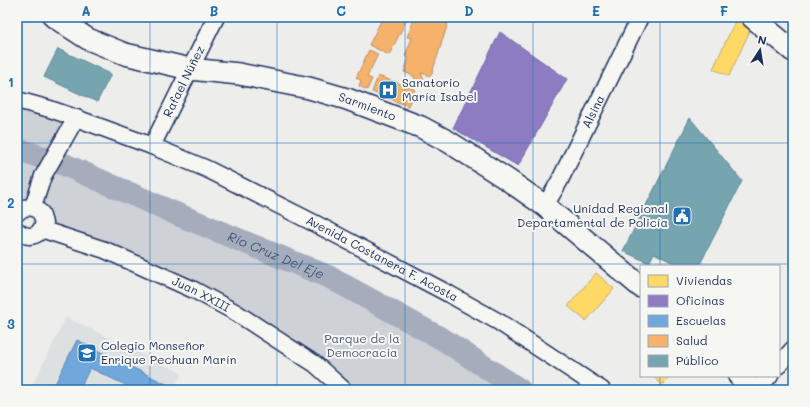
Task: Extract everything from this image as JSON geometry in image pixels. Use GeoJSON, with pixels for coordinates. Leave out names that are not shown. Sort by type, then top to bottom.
{"type":"FeatureCollection","features":[{"type":"Feature","properties":{"kind":"main road","name":"Sarmiento"},"geometry":{"type":"LineString","coordinates":[[54,17],[88,39],[106,47],[146,60],[190,69],[239,74],[309,88],[347,99],[421,126],[449,142],[546,206],[640,286]]}},
{"type":"Feature","properties":{"kind":"main road"},"geometry":{"type":"LineString","coordinates":[[752,17],[793,51]]}},
{"type":"Feature","properties":{"kind":"main road"},"geometry":{"type":"LineString","coordinates":[[740,377],[754,390]]}},
{"type":"Feature","properties":{"kind":"street","name":"Rafael Núñez"},"geometry":{"type":"LineString","coordinates":[[152,146],[216,17]]}},
{"type":"Feature","properties":{"kind":"street","name":"Alsina"},"geometry":{"type":"LineString","coordinates":[[546,206],[640,17]]}},
{"type":"Feature","properties":{"kind":"street","name":"Avenida Costanera F. Acosta"},"geometry":{"type":"LineString","coordinates":[[17,100],[76,118],[152,146],[207,169],[449,294],[499,322],[602,390]]}},
{"type":"Feature","properties":{"kind":"street"},"geometry":{"type":"LineString","coordinates":[[33,207],[43,176],[76,118]]}},
{"type":"Feature","properties":{"kind":"street"},"geometry":{"type":"LineString","coordinates":[[17,213],[25,207],[33,207],[43,216],[44,223],[37,234],[29,236],[24,235],[17,230]]}},
{"type":"Feature","properties":{"kind":"street","name":"Juan XXIII"},"geometry":{"type":"LineString","coordinates":[[41,229],[105,250],[194,290],[235,312],[315,364],[344,390]]}},
{"type":"Feature","properties":{"kind":"street"},"geometry":{"type":"LineString","coordinates":[[780,364],[793,349]]}},
{"type":"Feature","properties":{"kind":"street"},"geometry":{"type":"LineString","coordinates":[[758,390],[769,377]]}},
{"type":"Feature","properties":{"kind":"shaded area"},"geometry":{"type":"Polygon","coordinates":[[[66,317],[182,373],[173,390],[30,390],[66,317]]]}},
{"type":"Feature","properties":{"kind":"green space","name":"Parque de la Democracia"},"geometry":{"type":"Polygon","coordinates":[[[17,100],[76,118],[52,161],[63,164],[172,212],[329,277],[444,340],[520,390],[344,390],[235,312],[41,229],[43,216],[17,213],[17,100]]]}},
{"type":"Feature","properties":{"kind":"building: Viviendas"},"geometry":{"type":"Polygon","coordinates":[[[737,17],[751,28],[729,76],[713,69],[737,17]]]}},
{"type":"Feature","properties":{"kind":"building: Viviendas"},"geometry":{"type":"Polygon","coordinates":[[[596,273],[614,289],[586,321],[568,306],[596,273]]]}},
{"type":"Feature","properties":{"kind":"building: Viviendas"},"geometry":{"type":"Polygon","coordinates":[[[654,377],[670,377],[662,385],[654,377]]]}},
{"type":"Feature","properties":{"kind":"building: Oficinas"},"geometry":{"type":"Polygon","coordinates":[[[500,32],[567,79],[518,166],[453,128],[500,32]]]}},
{"type":"Feature","properties":{"kind":"building: Escuelas"},"geometry":{"type":"Polygon","coordinates":[[[77,17],[92,17],[87,24],[77,17]]]}},
{"type":"Feature","properties":{"kind":"building: Escuelas"},"geometry":{"type":"Polygon","coordinates":[[[77,340],[166,384],[163,390],[136,390],[90,368],[79,390],[52,390],[77,340]]]}},
{"type":"Feature","properties":{"kind":"building: Salud"},"geometry":{"type":"Polygon","coordinates":[[[383,17],[408,17],[389,55],[369,45],[383,17]]]}},
{"type":"Feature","properties":{"kind":"building: Salud"},"geometry":{"type":"Polygon","coordinates":[[[415,17],[450,17],[431,76],[421,73],[424,81],[416,85],[414,76],[404,72],[409,58],[405,56],[412,38],[407,37],[415,17]]]}},
{"type":"Feature","properties":{"kind":"building: Salud"},"geometry":{"type":"Polygon","coordinates":[[[369,50],[378,54],[367,77],[372,79],[367,90],[359,86],[361,80],[356,78],[369,50]]]}},
{"type":"Feature","properties":{"kind":"building: Salud"},"geometry":{"type":"Polygon","coordinates":[[[378,76],[415,89],[408,106],[372,92],[378,76]]]}},
{"type":"Feature","properties":{"kind":"building: Público"},"geometry":{"type":"Polygon","coordinates":[[[58,49],[111,74],[97,102],[44,77],[58,49]]]}},
{"type":"Feature","properties":{"kind":"building: Público","name":"Unidad Regional Departamental de Policía"},"geometry":{"type":"Polygon","coordinates":[[[690,118],[742,181],[700,265],[677,265],[654,253],[649,263],[623,251],[690,118]]]}},
{"type":"Feature","properties":{"kind":"waterway","name":"Río Cruz Del Eje"},"geometry":{"type":"LineString","coordinates":[[17,149],[63,164],[172,212],[329,277],[444,340],[520,390]]}},
{"type":"Feature","properties":{"kind":"place","name":"Sanatorio María Isabel"},"geometry":{"type":"Point","coordinates":[388,90]}},
{"type":"Feature","properties":{"kind":"place","name":"Unidad Regional Departamental de Policía"},"geometry":{"type":"Point","coordinates":[682,216]}},
{"type":"Feature","properties":{"kind":"place","name":"Colegio Monseñor Enrique Pechuan Marín"},"geometry":{"type":"Point","coordinates":[87,353]}}]}
